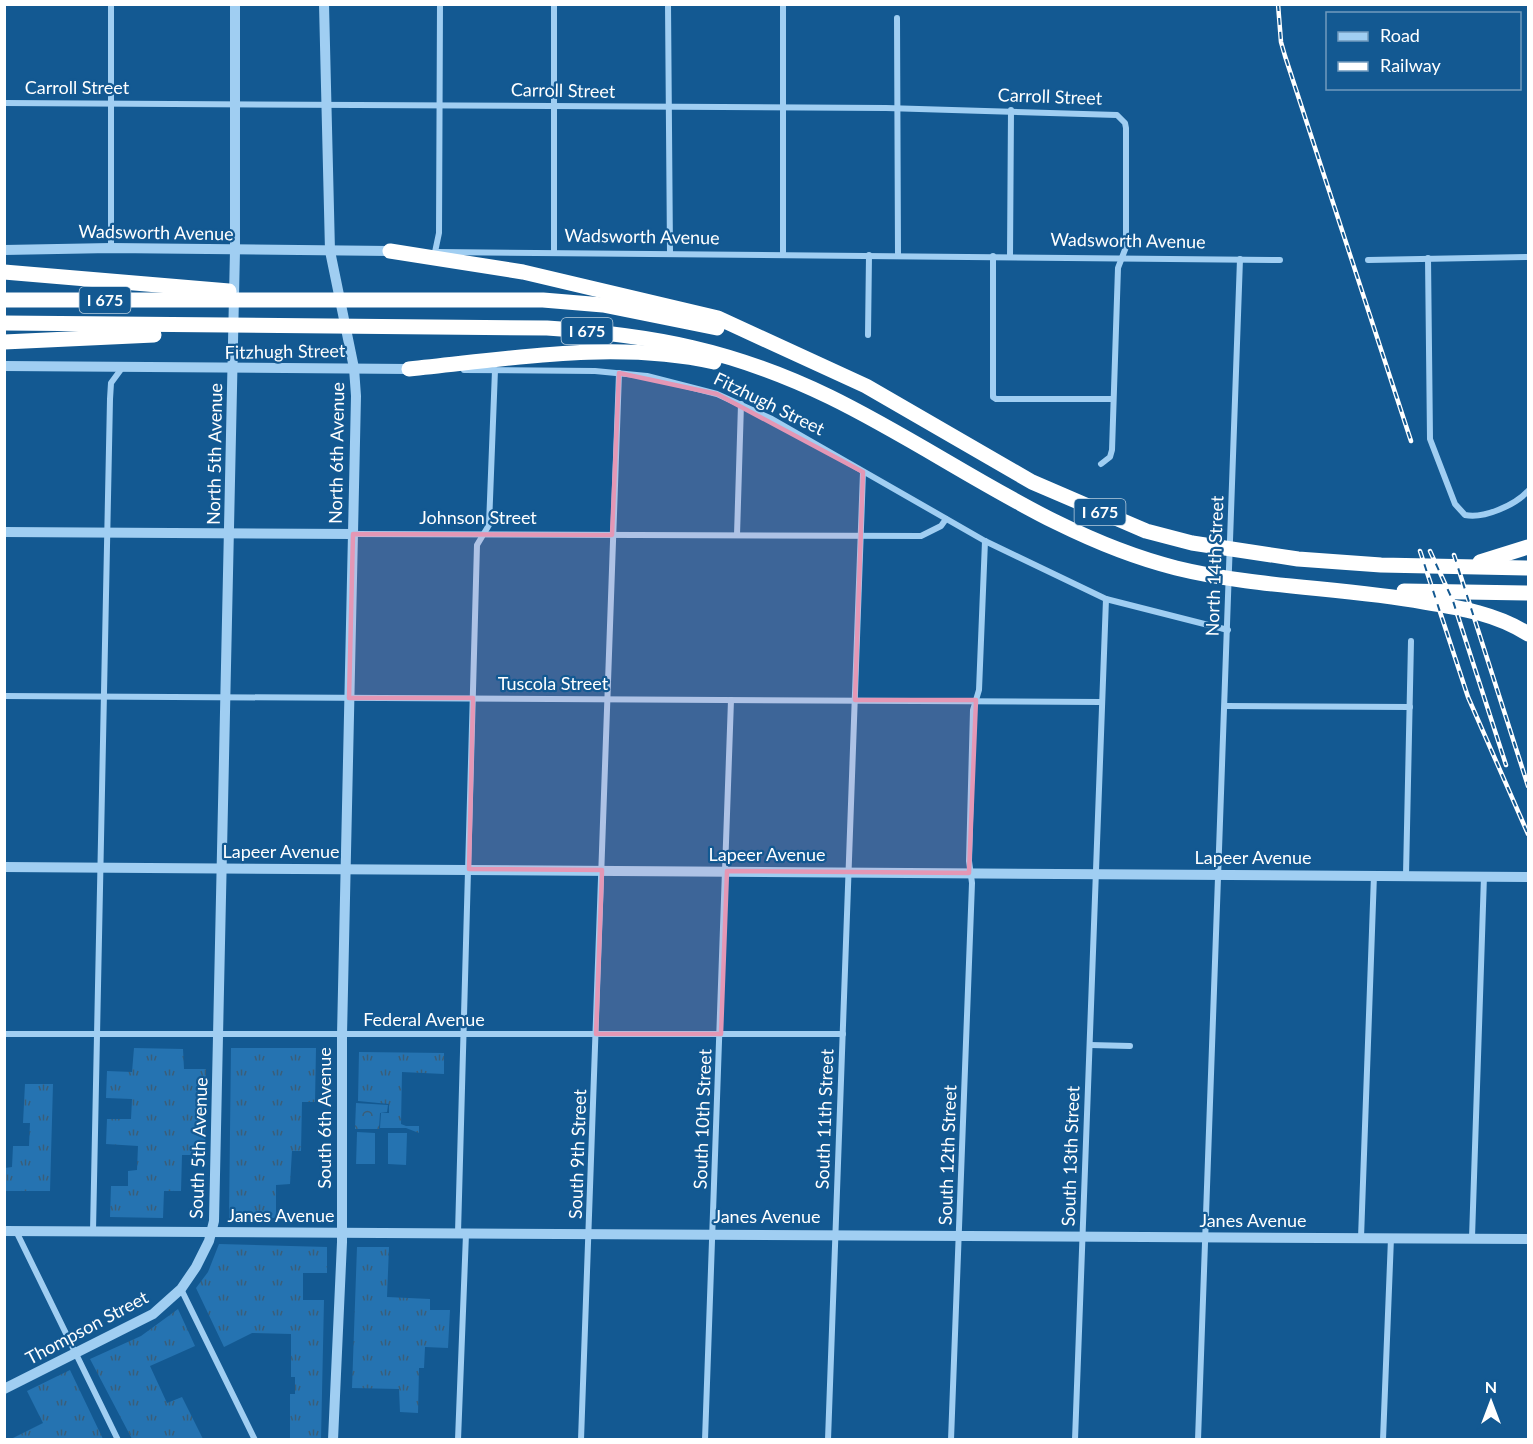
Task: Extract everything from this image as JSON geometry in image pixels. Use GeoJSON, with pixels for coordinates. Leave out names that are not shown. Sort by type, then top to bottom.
{"type":"FeatureCollection","features":[{"type":"Feature","properties":{"kind":"highway"},"geometry":{"type":"LineString","coordinates":[[390,251],[523,272],[668,304],[718,318],[775,345]]}},
{"type":"Feature","properties":{"kind":"highway"},"geometry":{"type":"LineString","coordinates":[[4,272],[207,295]]}},
{"type":"Feature","properties":{"kind":"highway","name":"I 675"},"geometry":{"type":"LineString","coordinates":[[4,300],[207,295],[369,301],[543,300],[603,305],[718,328],[775,345],[866,386],[1032,482],[1146,531],[1192,543],[1298,559],[1528,568]]}},
{"type":"Feature","properties":{"kind":"highway","name":"I 675"},"geometry":{"type":"LineString","coordinates":[[4,323],[205,330],[315,327],[547,328],[621,333],[715,352],[791,379],[865,415],[992,488],[1087,538],[1177,568],[1286,586],[1362,592],[1528,593]]}},
{"type":"Feature","properties":{"kind":"highway"},"geometry":{"type":"LineString","coordinates":[[4,342],[205,330]]}},
{"type":"Feature","properties":{"kind":"highway"},"geometry":{"type":"LineString","coordinates":[[409,369],[530,357],[648,352],[694,357],[791,379]]}},
{"type":"Feature","properties":{"kind":"highway"},"geometry":{"type":"LineString","coordinates":[[1459,567],[1512,554],[1528,547]]}},
{"type":"Feature","properties":{"kind":"highway"},"geometry":{"type":"LineString","coordinates":[[1362,592],[1493,616],[1528,634]]}},
{"type":"Feature","properties":{"kind":"street"},"geometry":{"type":"LineString","coordinates":[[111,4],[111,248]]}},
{"type":"Feature","properties":{"kind":"street","name":"North 5th Avenue"},"geometry":{"type":"LineString","coordinates":[[222,869],[235,250],[235,4]]}},
{"type":"Feature","properties":{"kind":"street","name":"North 6th Avenue"},"geometry":{"type":"LineString","coordinates":[[324,4],[330,251],[354,368],[353,534],[345,869]]}},
{"type":"Feature","properties":{"kind":"street"},"geometry":{"type":"LineString","coordinates":[[435,252],[439,233],[440,4]]}},
{"type":"Feature","properties":{"kind":"street"},"geometry":{"type":"LineString","coordinates":[[554,4],[554,252]]}},
{"type":"Feature","properties":{"kind":"street"},"geometry":{"type":"LineString","coordinates":[[668,4],[670,253]]}},
{"type":"Feature","properties":{"kind":"street"},"geometry":{"type":"LineString","coordinates":[[783,4],[783,255]]}},
{"type":"Feature","properties":{"kind":"street"},"geometry":{"type":"LineString","coordinates":[[897,18],[898,255]]}},
{"type":"Feature","properties":{"kind":"street","name":"Carroll Street"},"geometry":{"type":"LineString","coordinates":[[4,103],[441,104],[1011,110],[1112,114],[1121,118],[1126,128],[1126,247],[1123,258]]}},
{"type":"Feature","properties":{"kind":"street"},"geometry":{"type":"LineString","coordinates":[[1010,256],[1011,110]]}},
{"type":"Feature","properties":{"kind":"street","name":"Wadsworth Avenue"},"geometry":{"type":"LineString","coordinates":[[4,250],[111,248],[1280,260]]}},
{"type":"Feature","properties":{"kind":"street"},"geometry":{"type":"LineString","coordinates":[[868,335],[869,255]]}},
{"type":"Feature","properties":{"kind":"street"},"geometry":{"type":"LineString","coordinates":[[993,256],[993,397],[1113,399]]}},
{"type":"Feature","properties":{"kind":"street"},"geometry":{"type":"LineString","coordinates":[[1368,260],[1528,257]]}},
{"type":"Feature","properties":{"kind":"street"},"geometry":{"type":"LineString","coordinates":[[1101,464],[1110,457],[1112,450],[1118,268],[1123,258]]}},
{"type":"Feature","properties":{"kind":"street"},"geometry":{"type":"LineString","coordinates":[[1428,258],[1430,439],[1455,504],[1465,514],[1481,516],[1528,491]]}},
{"type":"Feature","properties":{"kind":"street","name":"North 14th Street"},"geometry":{"type":"LineString","coordinates":[[1198,1440],[1226,706],[1240,259]]}},
{"type":"Feature","properties":{"kind":"street","name":"Fitzhugh Street"},"geometry":{"type":"LineString","coordinates":[[4,366],[354,368],[619,373],[684,384],[741,404],[985,541],[1106,598],[1228,630]]}},
{"type":"Feature","properties":{"kind":"street"},"geometry":{"type":"LineString","coordinates":[[93,1231],[105,533],[111,383],[122,367]]}},
{"type":"Feature","properties":{"kind":"street"},"geometry":{"type":"LineString","coordinates":[[458,1440],[463,1034],[477,545],[489,525],[495,370]]}},
{"type":"Feature","properties":{"kind":"street","name":"South 9th Street"},"geometry":{"type":"LineString","coordinates":[[581,1440],[591,1233],[619,373]]}},
{"type":"Feature","properties":{"kind":"street"},"geometry":{"type":"LineString","coordinates":[[737,535],[741,404]]}},
{"type":"Feature","properties":{"kind":"street","name":"South 11th Street"},"geometry":{"type":"LineString","coordinates":[[828,1440],[863,472]]}},
{"type":"Feature","properties":{"kind":"street","name":"Johnson Street"},"geometry":{"type":"LineString","coordinates":[[4,532],[921,536],[941,526],[946,519]]}},
{"type":"Feature","properties":{"kind":"street","name":"South 12th Street"},"geometry":{"type":"LineString","coordinates":[[951,1440],[961,1235],[972,883],[969,873],[973,710],[979,690],[985,541]]}},
{"type":"Feature","properties":{"kind":"street","name":"South 13th Street"},"geometry":{"type":"LineString","coordinates":[[1075,1440],[1106,598]]}},
{"type":"Feature","properties":{"kind":"street"},"geometry":{"type":"LineString","coordinates":[[1406,875],[1411,641]]}},
{"type":"Feature","properties":{"kind":"street","name":"Tuscola Street"},"geometry":{"type":"LineString","coordinates":[[4,696],[1101,702]]}},
{"type":"Feature","properties":{"kind":"street","name":"South 10th Street"},"geometry":{"type":"LineString","coordinates":[[705,1440],[727,871],[731,700]]}},
{"type":"Feature","properties":{"kind":"street"},"geometry":{"type":"LineString","coordinates":[[1226,706],[1410,707]]}},
{"type":"Feature","properties":{"kind":"street","name":"Lapeer Avenue"},"geometry":{"type":"LineString","coordinates":[[4,867],[1528,877]]}},
{"type":"Feature","properties":{"kind":"street","name":"South 5th Avenue"},"geometry":{"type":"LineString","coordinates":[[181,1289],[204,1252],[216,1209],[222,869]]}},
{"type":"Feature","properties":{"kind":"street","name":"South 6th Avenue"},"geometry":{"type":"LineString","coordinates":[[333,1440],[340,1233],[345,869]]}},
{"type":"Feature","properties":{"kind":"street"},"geometry":{"type":"LineString","coordinates":[[1361,1238],[1374,875]]}},
{"type":"Feature","properties":{"kind":"street"},"geometry":{"type":"LineString","coordinates":[[1472,1238],[1484,876]]}},
{"type":"Feature","properties":{"kind":"street","name":"Federal Avenue"},"geometry":{"type":"LineString","coordinates":[[4,1034],[843,1034]]}},
{"type":"Feature","properties":{"kind":"street"},"geometry":{"type":"LineString","coordinates":[[1090,1045],[1130,1046]]}},
{"type":"Feature","properties":{"kind":"street"},"geometry":{"type":"LineString","coordinates":[[10,1231],[76,1354],[118,1440]]}},
{"type":"Feature","properties":{"kind":"street","name":"Janes Avenue"},"geometry":{"type":"LineString","coordinates":[[10,1231],[1528,1239]]}},
{"type":"Feature","properties":{"kind":"street"},"geometry":{"type":"LineString","coordinates":[[1383,1440],[1391,1238]]}},
{"type":"Feature","properties":{"kind":"street"},"geometry":{"type":"LineString","coordinates":[[181,1289],[255,1440]]}},
{"type":"Feature","properties":{"kind":"street","name":"Thompson Street"},"geometry":{"type":"LineString","coordinates":[[4,1389],[153,1314],[181,1289]]}},
{"type":"Feature","properties":{"kind":"highlighted area"},"geometry":{"type":"Polygon","coordinates":[[[619,373],[717,394],[863,472],[855,700],[976,700],[969,873],[727,871],[721,1034],[596,1034],[602,870],[469,869],[473,698],[349,698],[353,534],[612,535],[619,373]]]}},
{"type":"Feature","properties":{"kind":"green space"},"geometry":{"type":"Polygon","coordinates":[[[134,1048],[183,1049],[184,1069],[206,1069],[205,1155],[182,1155],[181,1191],[164,1191],[163,1218],[110,1217],[111,1186],[128,1186],[128,1171],[137,1170],[138,1146],[106,1144],[107,1119],[131,1119],[132,1099],[106,1098],[107,1071],[132,1072],[134,1048]]]}},
{"type":"Feature","properties":{"kind":"green space"},"geometry":{"type":"Polygon","coordinates":[[[231,1048],[316,1048],[315,1102],[302,1102],[301,1151],[292,1151],[290,1184],[276,1185],[276,1218],[229,1218],[231,1048]]]}},
{"type":"Feature","properties":{"kind":"green space"},"geometry":{"type":"Polygon","coordinates":[[[359,1052],[444,1053],[444,1074],[402,1072],[401,1124],[419,1126],[419,1133],[406,1128],[380,1128],[381,1113],[389,1113],[389,1104],[358,1101],[359,1052]]]}},
{"type":"Feature","properties":{"kind":"green space"},"geometry":{"type":"Polygon","coordinates":[[[25,1084],[53,1084],[50,1191],[5,1191],[5,1168],[12,1167],[13,1146],[29,1146],[30,1123],[23,1123],[25,1084]]]}},
{"type":"Feature","properties":{"kind":"green space"},"geometry":{"type":"Polygon","coordinates":[[[356,1103],[388,1105],[387,1112],[380,1113],[379,1129],[355,1129],[356,1103]]]}},
{"type":"Feature","properties":{"kind":"green space"},"geometry":{"type":"Polygon","coordinates":[[[357,1132],[375,1133],[375,1164],[356,1164],[357,1132]]]}},
{"type":"Feature","properties":{"kind":"green space"},"geometry":{"type":"Polygon","coordinates":[[[388,1133],[407,1133],[406,1165],[388,1164],[388,1133]]]}},
{"type":"Feature","properties":{"kind":"green space"},"geometry":{"type":"Polygon","coordinates":[[[219,1244],[327,1247],[327,1273],[303,1273],[303,1300],[324,1300],[321,1439],[290,1439],[290,1394],[295,1394],[295,1377],[291,1377],[291,1334],[252,1333],[224,1347],[196,1288],[208,1272],[219,1244]]]}},
{"type":"Feature","properties":{"kind":"green space"},"geometry":{"type":"Polygon","coordinates":[[[357,1247],[389,1247],[387,1297],[430,1299],[430,1310],[450,1310],[448,1348],[425,1347],[424,1368],[419,1368],[418,1413],[400,1412],[399,1389],[352,1388],[357,1247]]]}},
{"type":"Feature","properties":{"kind":"green space"},"geometry":{"type":"Polygon","coordinates":[[[178,1309],[195,1346],[150,1366],[167,1403],[182,1397],[203,1439],[132,1439],[90,1359],[141,1336],[178,1309]]]}},
{"type":"Feature","properties":{"kind":"green space"},"geometry":{"type":"Polygon","coordinates":[[[70,1370],[103,1439],[11,1439],[43,1423],[27,1391],[70,1370]]]}},
{"type":"Feature","properties":{"kind":"railway"},"geometry":{"type":"LineString","coordinates":[[1278,4],[1281,42],[1285,56],[1411,441]]}},
{"type":"Feature","properties":{"kind":"railway"},"geometry":{"type":"LineString","coordinates":[[1420,551],[1468,697],[1528,834]]}},
{"type":"Feature","properties":{"kind":"railway"},"geometry":{"type":"LineString","coordinates":[[1430,551],[1453,601],[1506,765]]}},
{"type":"Feature","properties":{"kind":"railway"},"geometry":{"type":"LineString","coordinates":[[1454,555],[1528,786]]}}]}
